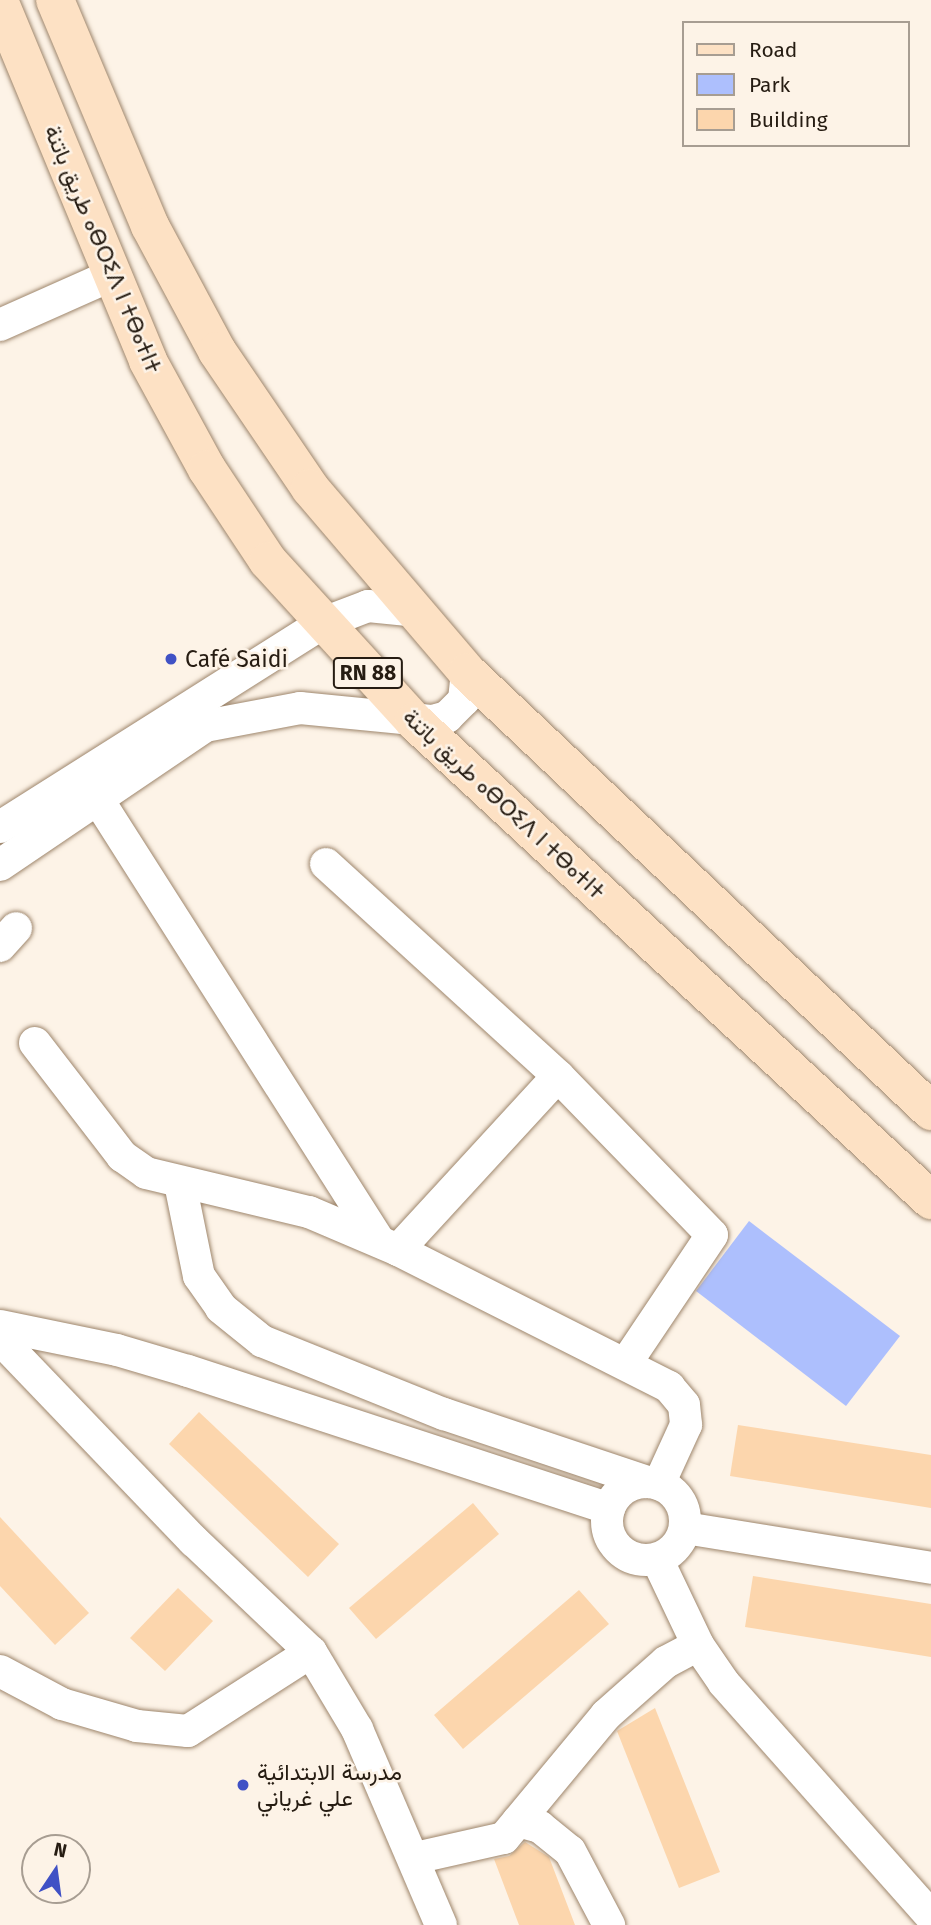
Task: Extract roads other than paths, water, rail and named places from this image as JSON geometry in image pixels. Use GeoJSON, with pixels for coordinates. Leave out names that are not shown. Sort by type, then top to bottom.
{"type":"FeatureCollection","features":[{"type":"Feature","properties":{"kind":"main road"},"geometry":{"type":"LineString","coordinates":[[55,0],[150,226],[217,351],[310,488],[467,673],[931,1111]]}},
{"type":"Feature","properties":{"kind":"main road","name":"طريق باتنة ⴰⴱⵔⵉⴷ ⵏ ⵜⴱⴰⵜⵏⵜ"},"geometry":{"type":"LineString","coordinates":[[0,3],[110,276],[207,469],[268,561],[321,624],[414,721],[931,1200]]}},
{"type":"Feature","properties":{"kind":"street"},"geometry":{"type":"LineString","coordinates":[[0,325],[110,276]]}},
{"type":"Feature","properties":{"kind":"street"},"geometry":{"type":"LineString","coordinates":[[0,865],[93,785],[321,624],[368,606],[416,611]]}},
{"type":"Feature","properties":{"kind":"street"},"geometry":{"type":"LineString","coordinates":[[0,827],[93,785],[205,726],[256,713],[351,709],[414,721],[433,721],[457,710],[464,700],[467,673]]}},
{"type":"Feature","properties":{"kind":"street"},"geometry":{"type":"LineString","coordinates":[[93,785],[389,1246]]}},
{"type":"Feature","properties":{"kind":"street"},"geometry":{"type":"LineString","coordinates":[[326,864],[558,1076],[712,1235],[626,1363]]}},
{"type":"Feature","properties":{"kind":"street"},"geometry":{"type":"LineString","coordinates":[[35,1043],[122,1156],[146,1173],[309,1212],[389,1246],[669,1387],[684,1405],[686,1425],[653,1483],[623,1489],[608,1509],[607,1523],[618,1549],[630,1557],[657,1559],[670,1552],[685,1528],[680,1501],[653,1483],[444,1414],[262,1341],[221,1308],[199,1276],[180,1183]]}},
{"type":"Feature","properties":{"kind":"street"},"geometry":{"type":"LineString","coordinates":[[389,1246],[558,1076]]}},
{"type":"Feature","properties":{"kind":"street"},"geometry":{"type":"LineString","coordinates":[[0,1326],[117,1350],[188,1371],[608,1509]]}},
{"type":"Feature","properties":{"kind":"street"},"geometry":{"type":"LineString","coordinates":[[0,1339],[194,1541],[311,1652],[357,1729],[415,1858],[429,1919]]}},
{"type":"Feature","properties":{"kind":"street"},"geometry":{"type":"LineString","coordinates":[[685,1528],[931,1568]]}},
{"type":"Feature","properties":{"kind":"street"},"geometry":{"type":"LineString","coordinates":[[657,1559],[698,1645],[724,1683],[931,1916]]}},
{"type":"Feature","properties":{"kind":"street"},"geometry":{"type":"LineString","coordinates":[[415,1858],[480,1847],[504,1838],[606,1715],[666,1661],[698,1645]]}},
{"type":"Feature","properties":{"kind":"street"},"geometry":{"type":"LineString","coordinates":[[0,1671],[62,1704],[137,1726],[188,1731],[311,1652]]}},
{"type":"Feature","properties":{"kind":"street"},"geometry":{"type":"LineString","coordinates":[[518,1821],[540,1827],[570,1851],[609,1925]]}},
{"type":"Feature","properties":{"kind":"place","name":"Café Saidi"},"geometry":{"type":"Point","coordinates":[171,659]}},
{"type":"Feature","properties":{"kind":"place","name":"مدرسة الابتدائية علي غرياني"},"geometry":{"type":"Point","coordinates":[243,1785]}}]}
